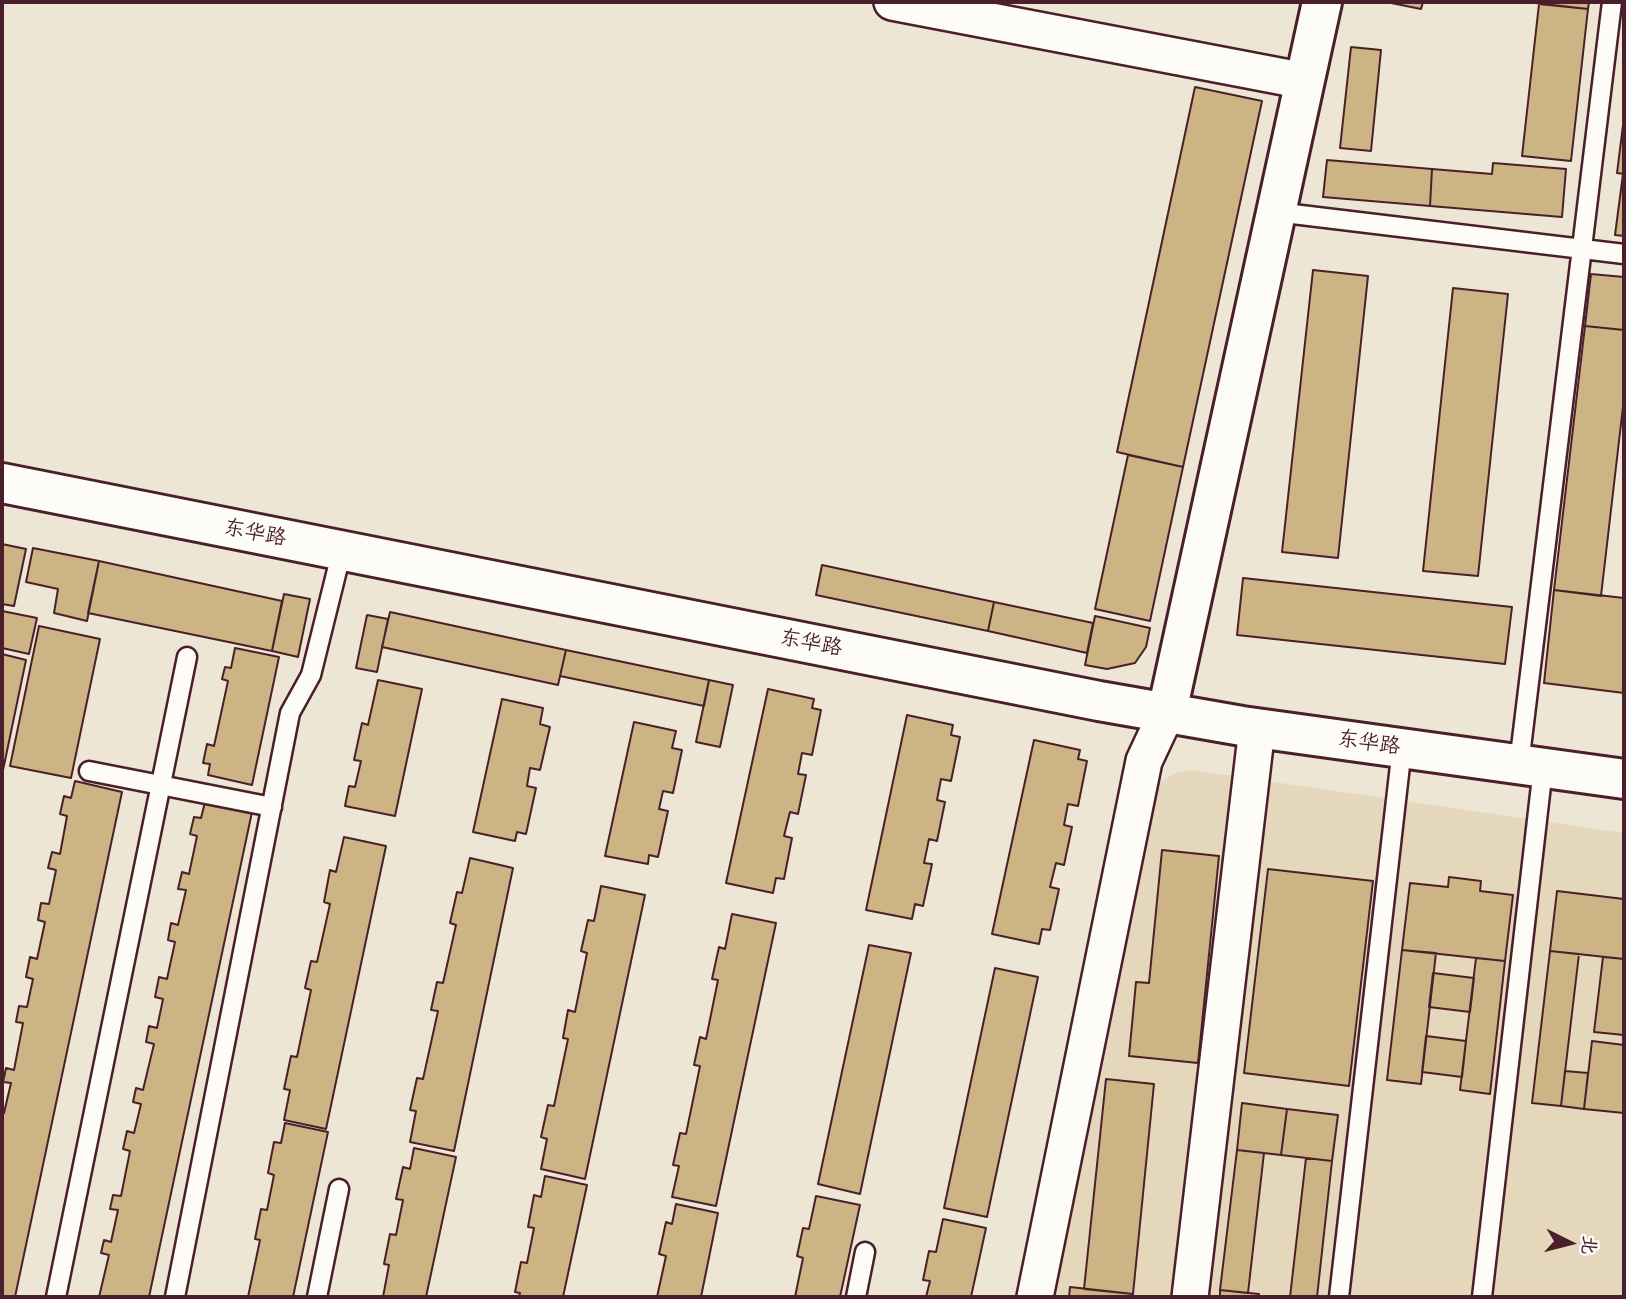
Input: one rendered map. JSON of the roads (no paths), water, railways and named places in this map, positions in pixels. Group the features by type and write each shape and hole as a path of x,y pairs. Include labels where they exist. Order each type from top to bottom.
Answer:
{"street":[{"path":"892,2 1305,80"},
{"path":"1035,1297 1144,761 1167,712 1322,2"},
{"name":"东华路","path":"2,483 1167,712 1258,728 1624,779"},
{"path":"1190,1297 1258,728"}],"lane":[{"path":"1482,1297 1581,250 1612,2"},
{"path":"1276,212 1624,254"},
{"path":"175,1297 290,713 311,675 342,550"},
{"path":"56,1297 187,657"},
{"path":"1339,1297 1402,748"},
{"path":"89,771 272,807"},
{"path":"317,1297 339,1189"},
{"path":"856,1297 865,1252"}]}
